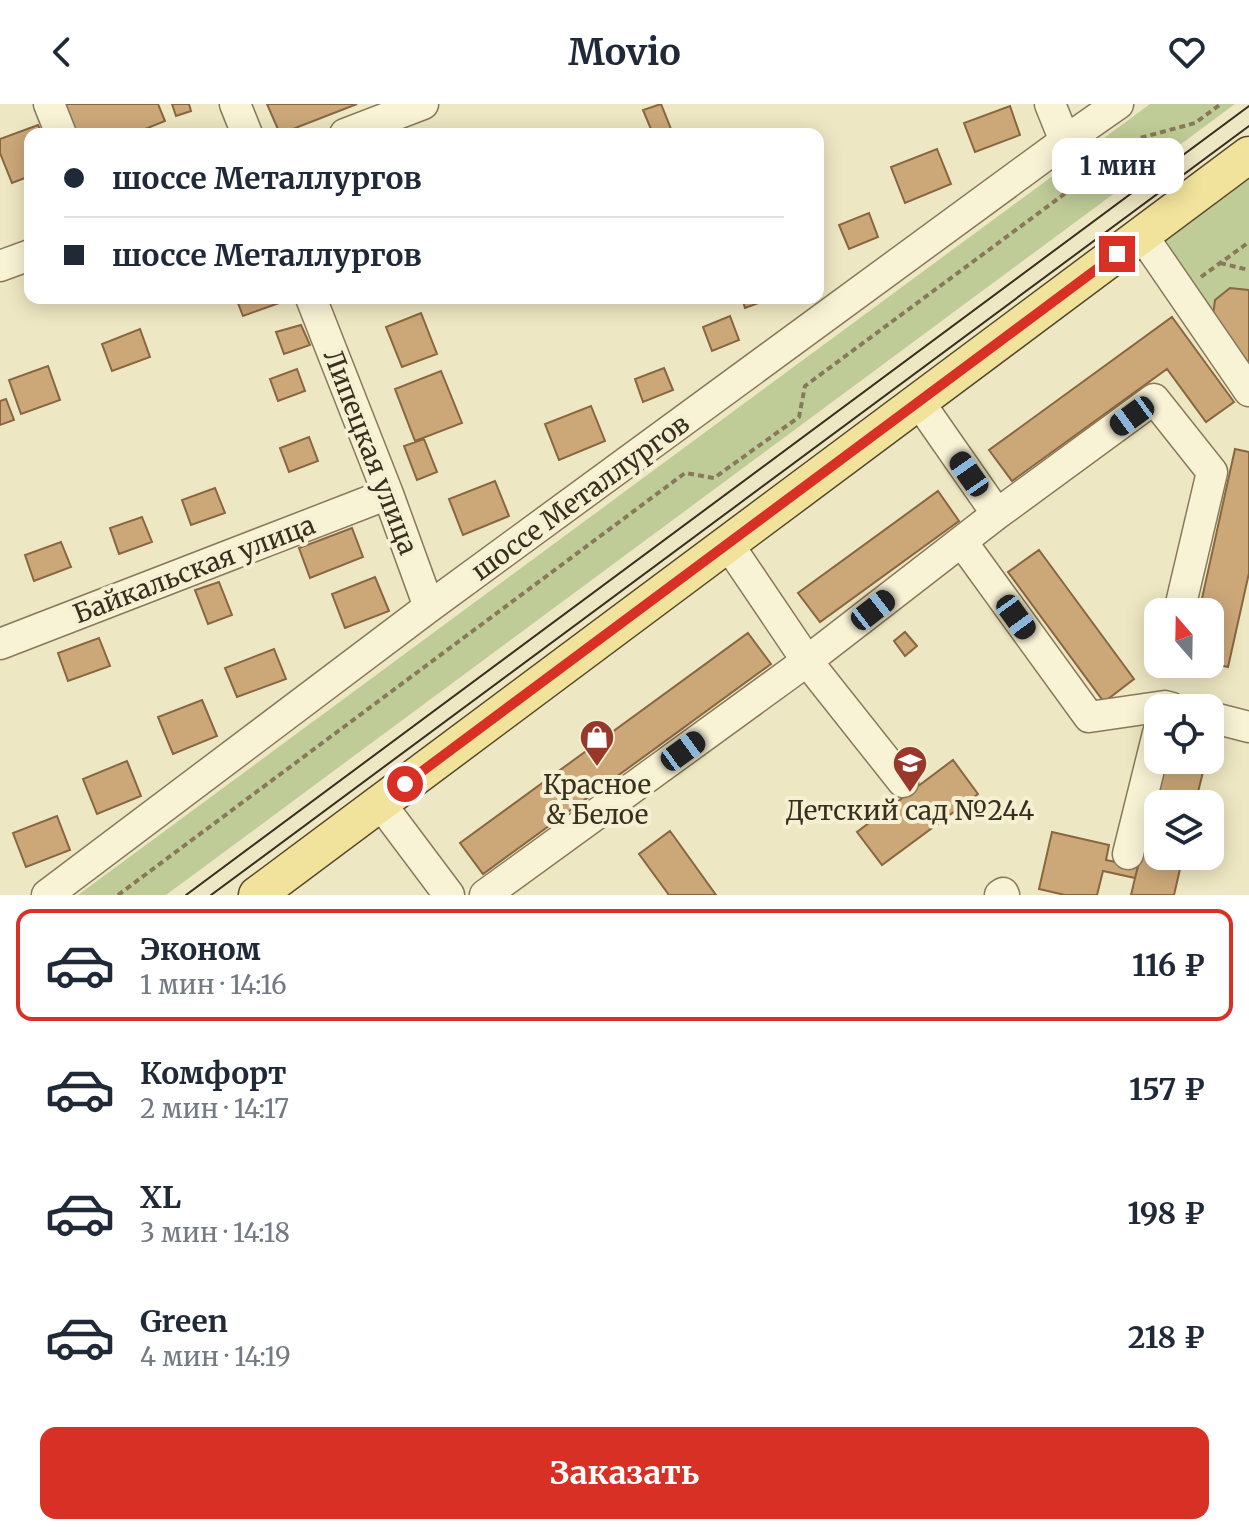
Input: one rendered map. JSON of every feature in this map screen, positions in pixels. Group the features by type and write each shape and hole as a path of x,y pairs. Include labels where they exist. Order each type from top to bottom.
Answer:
{"main road":[{"path":"257,895 1249,155"}],"street":[{"path":"49,104 59,128"},
{"path":"235,104 245,128"},
{"path":"361,128 423,104"},
{"path":"1050,104 1065,141"},
{"name":"шоссе Металлургов","path":"47,895 429,607 1118,104"},
{"path":"1142,235 1249,391"},
{"path":"0,266 24,257"},
{"name":"Липецкая улица","path":"313,304 429,607"},
{"path":"485,895 807,661 997,514 1154,399 1212,472 1182,598"},
{"path":"919,402 997,514"},
{"name":"Байкальская улица","path":"0,644 388,494"},
{"path":"962,542 1089,717 1144,715"},
{"path":"728,544 807,661 903,782"},
{"path":"1224,721 1249,727"},
{"path":"1128,854 1149,774"},
{"path":"380,803 449,895"}],"path":[{"path":"118,895 685,473 714,478 799,417 805,386 1140,138 1195,123 1221,104"},
{"path":"1197,281 1249,242"},
{"path":"1220,263 1249,270"}],"green space":[{"path":"1150,104 1235,104 166,895 78,895"},
{"path":"1249,168 1249,391 1148,244"}],"building":[{"path":"55,104 158,104 165,121 148,128 65,128"},
{"path":"172,104 189,104 191,111 176,116"},
{"path":"267,104 357,104 295,128 277,128"},
{"path":"661,104 671,128 650,128 643,110"},
{"path":"1010,106 1020,135 975,152 964,123"},
{"path":"24,130 24,178 12,183 0,153 0,139"},
{"path":"937,149 951,184 905,203 891,167"},
{"path":"869,213 878,237 849,249 839,225"},
{"path":"1230,288 1249,290 1249,375 1213,315 1215,300"},
{"path":"238,304 276,304 243,316"},
{"path":"421,313 437,354 402,367 386,327"},
{"path":"730,316 739,340 712,351 703,327"},
{"path":"1172,317 1234,402 1206,422 1167,369 1012,481 989,450"},
{"path":"301,325 310,345 284,354 276,332"},
{"path":"140,329 150,357 112,371 102,344"},
{"path":"48,366 60,400 21,414 9,380"},
{"path":"664,368 673,390 643,402 635,379"},
{"path":"297,369 305,391 278,401 270,379"},
{"path":"441,371 462,423 415,441 395,389"},
{"path":"6,399 14,420 0,425 0,401"},
{"path":"591,406 605,441 559,460 545,424"},
{"path":"309,437 318,461 289,472 280,448"},
{"path":"424,439 437,472 417,480 404,446"},
{"path":"1235,449 1249,452 1249,573 1228,667 1224,666 1224,598 1202,598"},
{"path":"495,481 509,516 463,535 449,499"},
{"path":"215,488 225,513 191,525 182,500"},
{"path":"938,491 959,521 820,622 798,593"},
{"path":"142,517 152,542 119,554 110,528"},
{"path":"352,528 363,557 310,578 299,548"},
{"path":"61,542 71,567 34,581 25,555"},
{"path":"1039,550 1134,679 1104,702 1008,572"},
{"path":"375,577 389,611 345,628 332,594"},
{"path":"219,582 232,615 208,624 195,590"},
{"path":"905,632 917,646 905,656 894,641"},
{"path":"748,633 771,664 483,874 460,843"},
{"path":"99,638 110,666 68,681 58,653"},
{"path":"274,649 286,679 237,697 225,668"},
{"path":"202,700 217,736 173,754 158,717"},
{"path":"953,760 978,794 882,865 857,832"},
{"path":"127,761 141,796 97,814 83,779"},
{"path":"1160,774 1202,774 1198,790 1156,790"},
{"path":"57,816 70,850 26,867 13,833"},
{"path":"670,831 716,895 669,895 639,854"},
{"path":"1052,832 1109,845 1106,860 1138,867 1135,878 1103,871 1097,895 1065,895 1039,889"},
{"path":"1144,840 1144,870 1180,870 1174,895 1131,895"}],"tram line":[{"path":"186,895 1249,106"},
{"path":"211,895 1249,126"}],"place":[{"name":"Красное & Белое","path":"597,768"},
{"name":"Детский сад №244","path":"910,794"}],"route":[{"path":"405,784 1117,254"}]}
